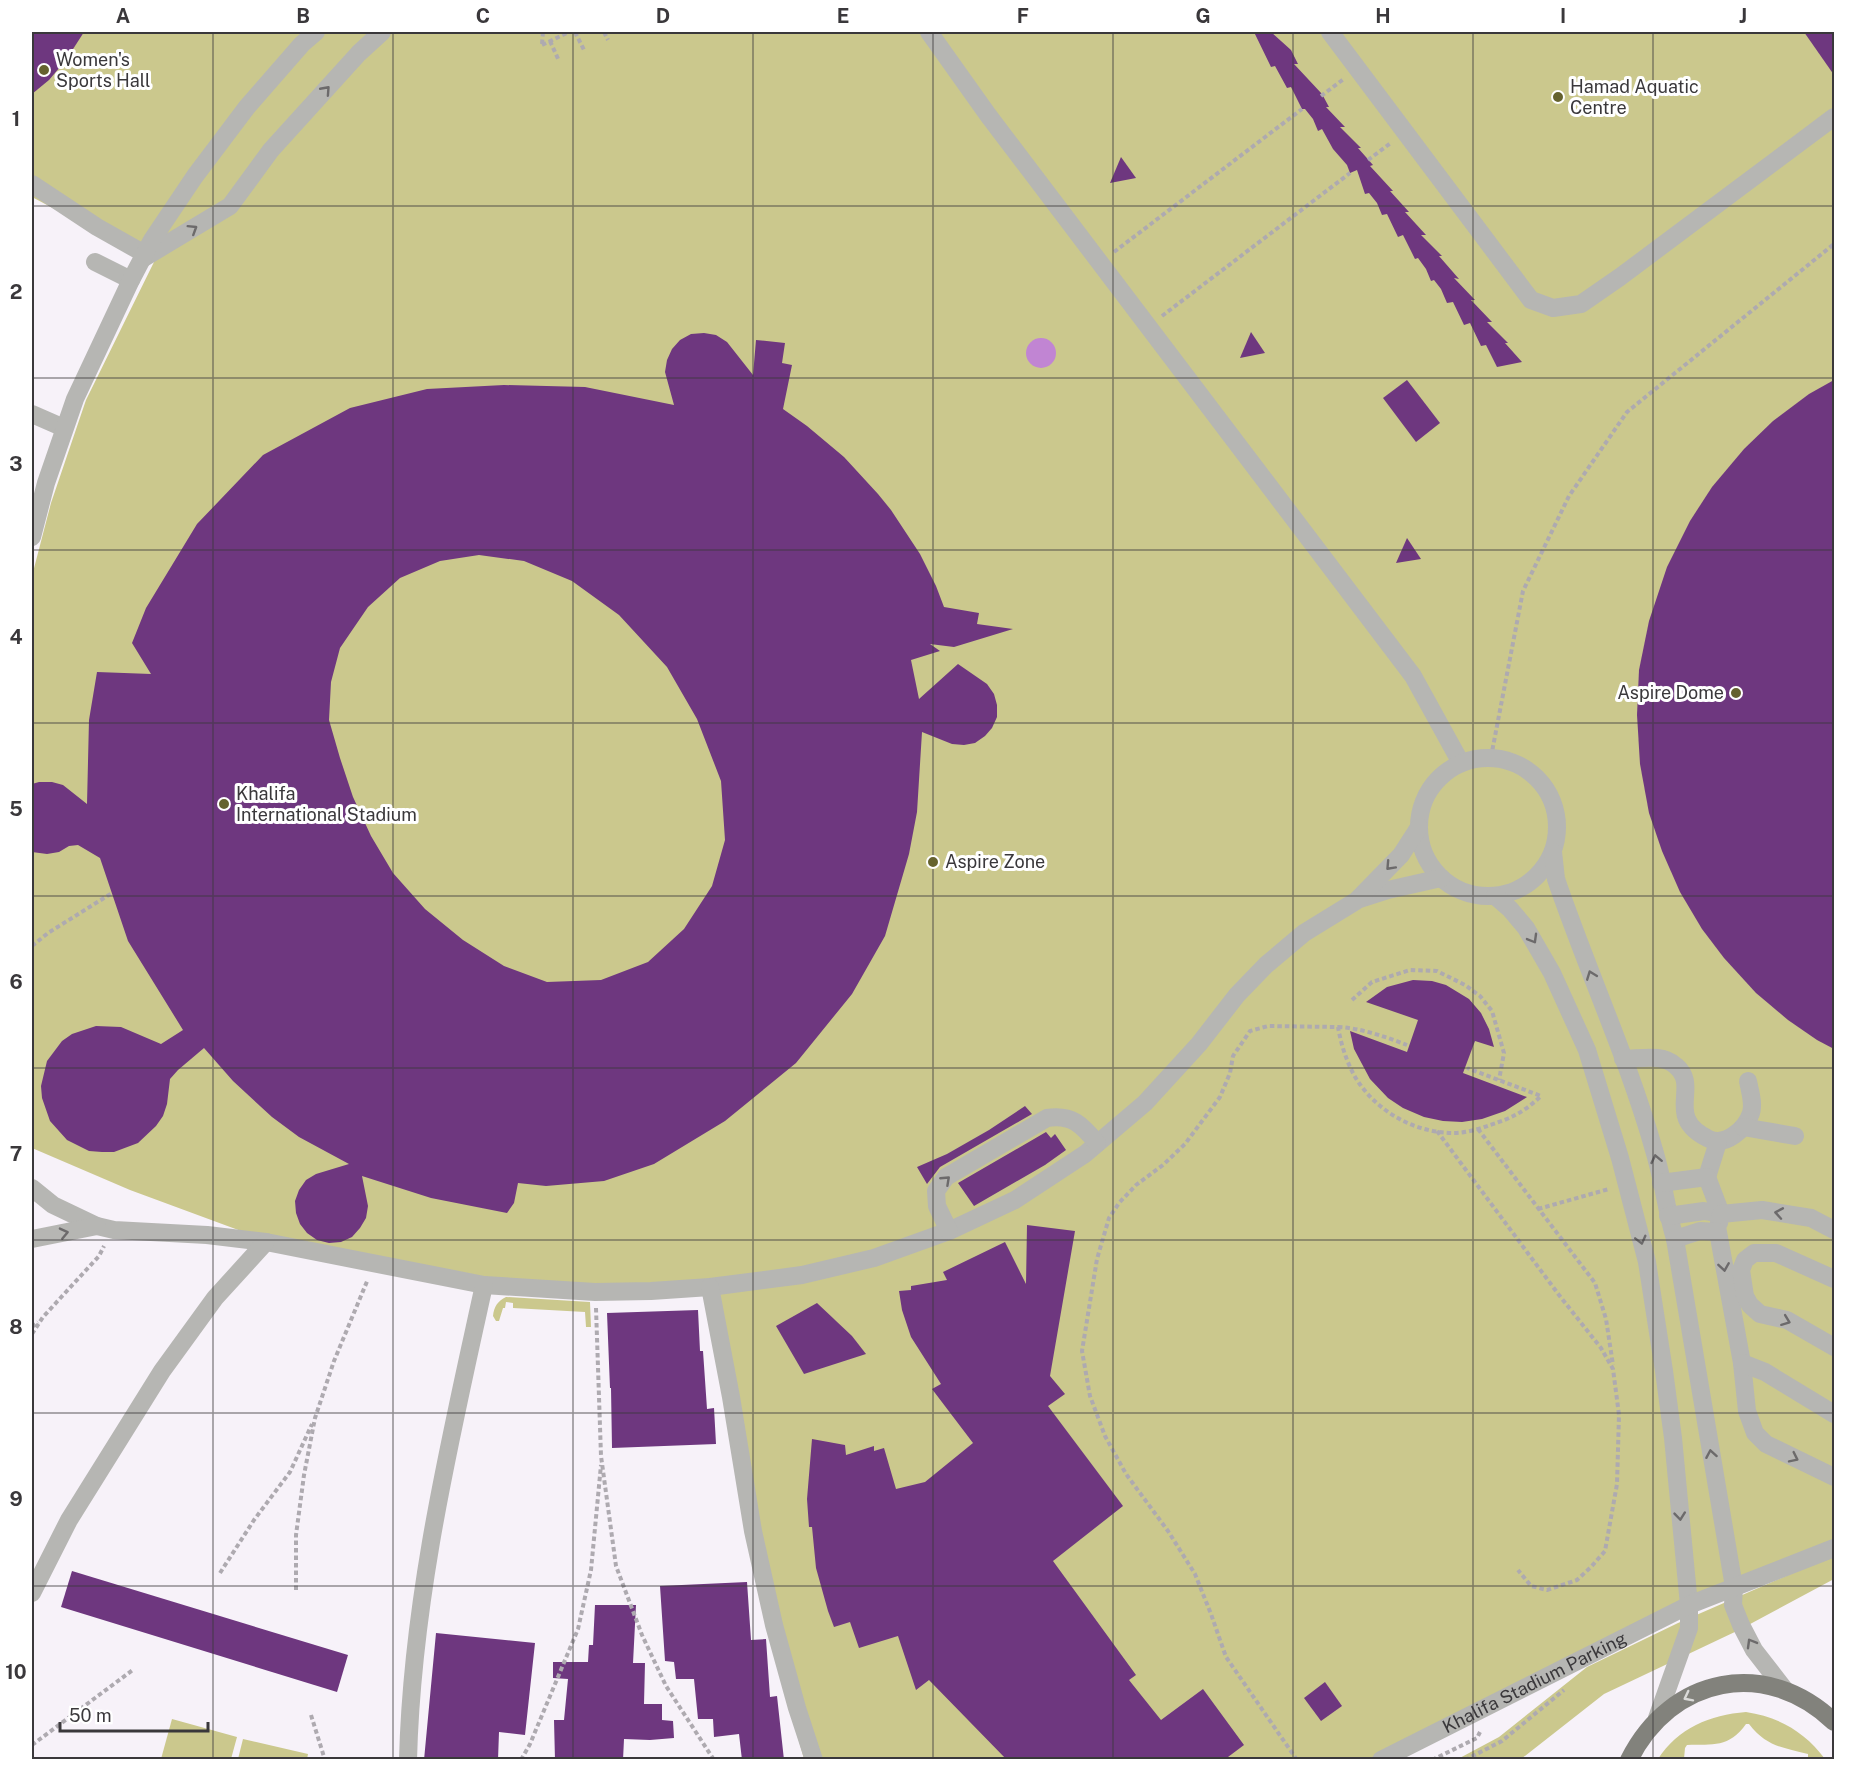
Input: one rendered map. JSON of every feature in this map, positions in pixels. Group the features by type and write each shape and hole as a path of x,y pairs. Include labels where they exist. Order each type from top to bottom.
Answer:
{"main road":[{"path":"1629,1760 1646,1731 1672,1706 1707,1688 1727,1684 1747,1683 1785,1690 1809,1701 1834,1722"},
{"path":"1809,1701 1834,1705"}],"lane":[{"path":"32,537 46,483 75,399 144,256 190,183 247,106 302,44 316,32"},
{"path":"144,256 230,206 271,150 359,53 382,32"},
{"path":"929,32 988,116 1413,676 1461,763"},
{"path":"1330,32 1531,300 1553,308 1581,304 1834,117"},
{"path":"32,184 144,256"},
{"path":"95,262 131,280"},
{"path":"32,414 64,428"},
{"path":"1553,852 1540,874 1519,889 1495,896 1475,895 1457,889 1441,878 1429,863 1421,846 1419,827 1422,807 1430,788 1444,774 1461,763 1475,758 1491,757 1517,763 1539,778 1553,800 1558,826 1553,852 1556,879 1655,1151 1675,1239 1734,1587 1733,1605 1754,1650 1785,1690"},
{"path":"1356,901 1401,855 1419,827"},
{"path":"32,1239 105,1228 207,1235 294,1246 484,1286 595,1292 710,1287 813,1272 874,1258 949,1231 1015,1200 1085,1154 1145,1103 1199,1044 1238,995 1266,966 1304,933 1356,901 1388,890 1441,878"},
{"path":"1495,896 1526,928 1552,973 1587,1050 1620,1158 1647,1262 1673,1438 1689,1605 1689,1628 1657,1718"},
{"path":"1623,1059 1663,1057 1675,1064 1683,1073 1686,1082 1683,1110 1688,1121 1698,1132 1718,1142 1731,1137 1743,1127 1750,1114 1752,1100 1748,1081"},
{"path":"949,1231 937,1206 936,1191 946,1177 956,1171 1047,1118 1059,1116 1072,1119 1097,1143"},
{"path":"1743,1127 1795,1136"},
{"path":"1718,1142 1707,1177 1719,1223 1742,1363 1747,1412 1755,1433 1766,1444 1834,1477"},
{"path":"1662,1183 1707,1177"},
{"path":"32,1188 53,1205 105,1228"},
{"path":"1675,1239 1762,1210 1811,1218 1834,1230"},
{"path":"1668,1216 1704,1212 1719,1223"},
{"path":"32,1593 69,1520 162,1371 216,1298 266,1242"},
{"path":"1834,1279 1776,1253 1754,1253 1745,1260 1741,1270 1745,1296 1750,1305 1760,1314 1787,1320 1834,1347"},
{"path":"408,1760 410,1706 428,1561 450,1437 484,1286"},
{"path":"710,1287 753,1531 774,1625 814,1760"},
{"path":"1742,1363 1765,1372 1834,1413"},
{"name":"Khalifa Stadium Parking","path":"1381,1760 1689,1605 1834,1548"}],"path":[{"path":"543,32 542,45 569,32"},
{"path":"575,32 584,50"},
{"path":"604,32 608,40"},
{"path":"550,41 559,61"},
{"path":"1320,96 1357,68"},
{"path":"1100,262 1302,110"},
{"path":"1368,160 1404,132"},
{"path":"1149,327 1350,173"},
{"path":"1491,757 1523,591 1569,496 1627,412 1834,244"},
{"path":"32,946 48,933 112,893"},
{"path":"1352,1000 1372,981 1410,970 1437,971 1465,985 1480,996 1492,1011 1504,1053 1499,1080"},
{"path":"1298,1760 1226,1657 1195,1574 1168,1531 1126,1474 1105,1436 1090,1396 1082,1351 1097,1259 1109,1218 1136,1185 1163,1165 1185,1144 1220,1097 1230,1073 1233,1056 1250,1031 1268,1026 1338,1027 1380,1036 1407,1045"},
{"path":"1338,1027 1342,1047 1354,1076 1373,1100 1390,1115 1422,1128 1454,1133 1478,1129 1528,1109 1541,1096 1467,1068"},
{"path":"1478,1129 1595,1283 1606,1319 1619,1415 1617,1484 1605,1551 1577,1580 1547,1590 1531,1586 1518,1570"},
{"path":"1437,1130 1601,1348 1613,1369"},
{"path":"1538,1209 1603,1191"},
{"path":"32,1334 44,1317 99,1256 105,1228"},
{"path":"220,1573 254,1520 290,1472 315,1418 334,1361 373,1264"},
{"path":"595,1292 602,1456 608,1515 619,1578 666,1686 714,1760"},
{"path":"32,1327 44,1317"},
{"path":"296,1590 296,1535 315,1418"},
{"path":"521,1760 530,1744 578,1629 591,1570 602,1456"},
{"path":"32,1745 134,1669"},
{"path":"1465,1760 1502,1741 1565,1690"},
{"path":"311,1714 325,1760"}],"shaded area":[{"name":"Aspire Zone","path":"32,32 1834,32 1834,1548 1689,1605 1381,1759 804,1759 795,1727 714,1283 523,1289 241,1231 130,1190 32,1148 32,576 51,503 86,400 154,262 32,197"},
{"path":"1041,338 1052,342 1056,353 1052,364 1041,368 1030,364 1026,353 1030,342"},
{"path":"506,1297 590,1302 591,1327 586,1327 585,1312 513,1308 513,1303 506,1302 499,1321 496,1321 493,1316 495,1307"},
{"path":"1834,1555 1834,1579 1739,1630 1604,1694 1521,1759 1456,1760 1499,1737 1587,1667 1678,1623"},
{"path":"1746,1712 1758,1714 1790,1727 1809,1741 1825,1759 1808,1759 1808,1754 1775,1745 1746,1724 1740,1732 1727,1741 1687,1745 1684,1759 1658,1759 1675,1739 1696,1725 1720,1716"},
{"path":"172,1719 237,1737 231,1759 161,1759"},
{"path":"243,1739 308,1754 307,1759 238,1759"}],"building":[{"name":"Women's Sports Hall","path":"32,32 84,32 66,60 49,80 32,94"},
{"path":"1254,32 1271,32 1291,50 1298,64 1294,64 1322,94 1329,107 1326,107 1345,127 1340,127 1361,148 1358,148 1373,165 1370,166 1393,191 1390,191 1409,212 1405,212 1426,235 1421,235 1442,256 1439,256 1459,279 1454,278 1492,322 1487,322 1508,343 1505,343 1522,362 1497,367 1486,345 1481,346 1470,323 1464,325 1453,302 1447,303 1441,289 1434,280 1431,281 1418,258 1415,259 1403,235 1398,237 1387,214 1382,215 1377,203 1369,193 1365,194 1357,170 1350,173 1322,129 1318,131 1313,119 1305,109 1302,109 1291,87 1287,88 1275,66 1271,67"},
{"path":"1804,32 1834,32 1834,75"},
{"path":"1121,157 1136,178 1110,183"},
{"path":"1251,332 1265,353 1240,358"},
{"name":"Khalifa International Stadium","path":"691,334 716,335 727,342 753,375 756,340 785,343 782,363 792,365 783,409 844,457 878,494 920,554 944,607 979,613 977,624 1013,629 954,647 930,644 940,651 911,660 919,699 958,664 987,684 994,694 997,717 992,728 975,743 952,744 922,732 917,812 909,854 885,936 852,994 796,1063 725,1121 654,1164 604,1181 546,1186 518,1183 514,1203 507,1213 431,1198 362,1176 368,1206 366,1218 360,1228 352,1237 341,1242 329,1243 317,1240 300,1224 296,1213 295,1201 299,1190 306,1180 316,1174 349,1164 299,1137 272,1117 233,1081 204,1048 170,1079 163,1116 138,1143 114,1152 102,1152 89,1151 67,1140 50,1121 42,1098 41,1086 47,1061 62,1041 72,1034 96,1026 121,1027 161,1044 183,1030 128,941 100,858 78,845 47,854 32,852 32,784 52,782 63,785 87,804 89,720 97,672 151,674 132,643 146,608 197,524 263,455 350,408 427,389 504,385 585,387 674,405 665,372 667,360 672,349 680,340","holes":["479,555 524,561 572,581 619,615 667,667 697,719 721,781 725,840 712,886 684,929 648,962 601,980 547,982 504,966 463,940 425,909 393,873 371,836 353,797 329,720 331,682 340,648 368,607 400,578 440,561"]},
{"path":"1407,380 1440,423 1416,442 1383,398"},
{"name":"Aspire Dome","path":"1834,380 1834,1049 1788,1020 1756,993 1724,958 1702,929 1680,892 1649,813 1640,764 1637,715 1639,670 1649,621 1667,567 1690,521 1712,487 1744,449 1773,421 1809,394"},
{"path":"1407,538 1421,559 1396,563"},
{"path":"1413,980 1432,981 1446,985 1469,999 1481,1013 1494,1047 1475,1041 1463,1073 1527,1097 1505,1111 1482,1119 1462,1122 1424,1117 1403,1108 1388,1098 1370,1079 1354,1049 1350,1031 1407,1052 1418,1020 1366,1002 1387,987"},
{"path":"1025,1106 1032,1114 940,1167 927,1184 917,1167 947,1154"},
{"path":"1046,1132 1051,1138 1055,1134 1066,1150 1045,1165 974,1206 958,1183"},
{"path":"1027,1225 1075,1231 1050,1376 1065,1394 1048,1406 1123,1506 1053,1561 1136,1675 1129,1680 1161,1720 1203,1689 1244,1745 1224,1760 1007,1760 929,1680 916,1690 898,1636 859,1648 850,1622 834,1627 828,1611 816,1568 812,1527 809,1527 807,1499 812,1439 845,1445 846,1455 874,1446 874,1451 884,1448 896,1489 925,1482 973,1443 932,1389 941,1384 911,1337 902,1310 899,1291 911,1290 911,1286 947,1280 943,1272 1005,1242 1026,1284"},
{"path":"817,1303 852,1336 866,1354 804,1374 776,1326"},
{"path":"698,1310 707,1409 714,1408 716,1444 612,1448 607,1313"},
{"path":"72,1571 348,1655 337,1692 61,1607"},
{"path":"747,1582 751,1640 766,1639 770,1697 777,1696 784,1760 742,1760 739,1734 714,1737 713,1719 698,1719 694,1679 676,1679 674,1662 665,1661 660,1586"},
{"path":"595,1605 636,1605 633,1663 645,1663 644,1704 662,1704 662,1720 673,1721 674,1738 624,1739 623,1760 555,1760 554,1720 564,1720 568,1679 553,1678 553,1662 588,1662 589,1645 593,1645"},
{"path":"436,1633 535,1643 525,1735 499,1732 498,1760 424,1760"},
{"path":"1325,1682 1342,1706 1321,1721 1304,1698"}],"place":[{"name":"Women's Sports Hall","path":"44,70"},
{"name":"Hamad Aquatic Centre","path":"1558,97"},
{"name":"Aspire Dome","path":"1736,693"},
{"name":"Khalifa International Stadium","path":"224,804"},
{"name":"Aspire Zone","path":"933,862"}]}
